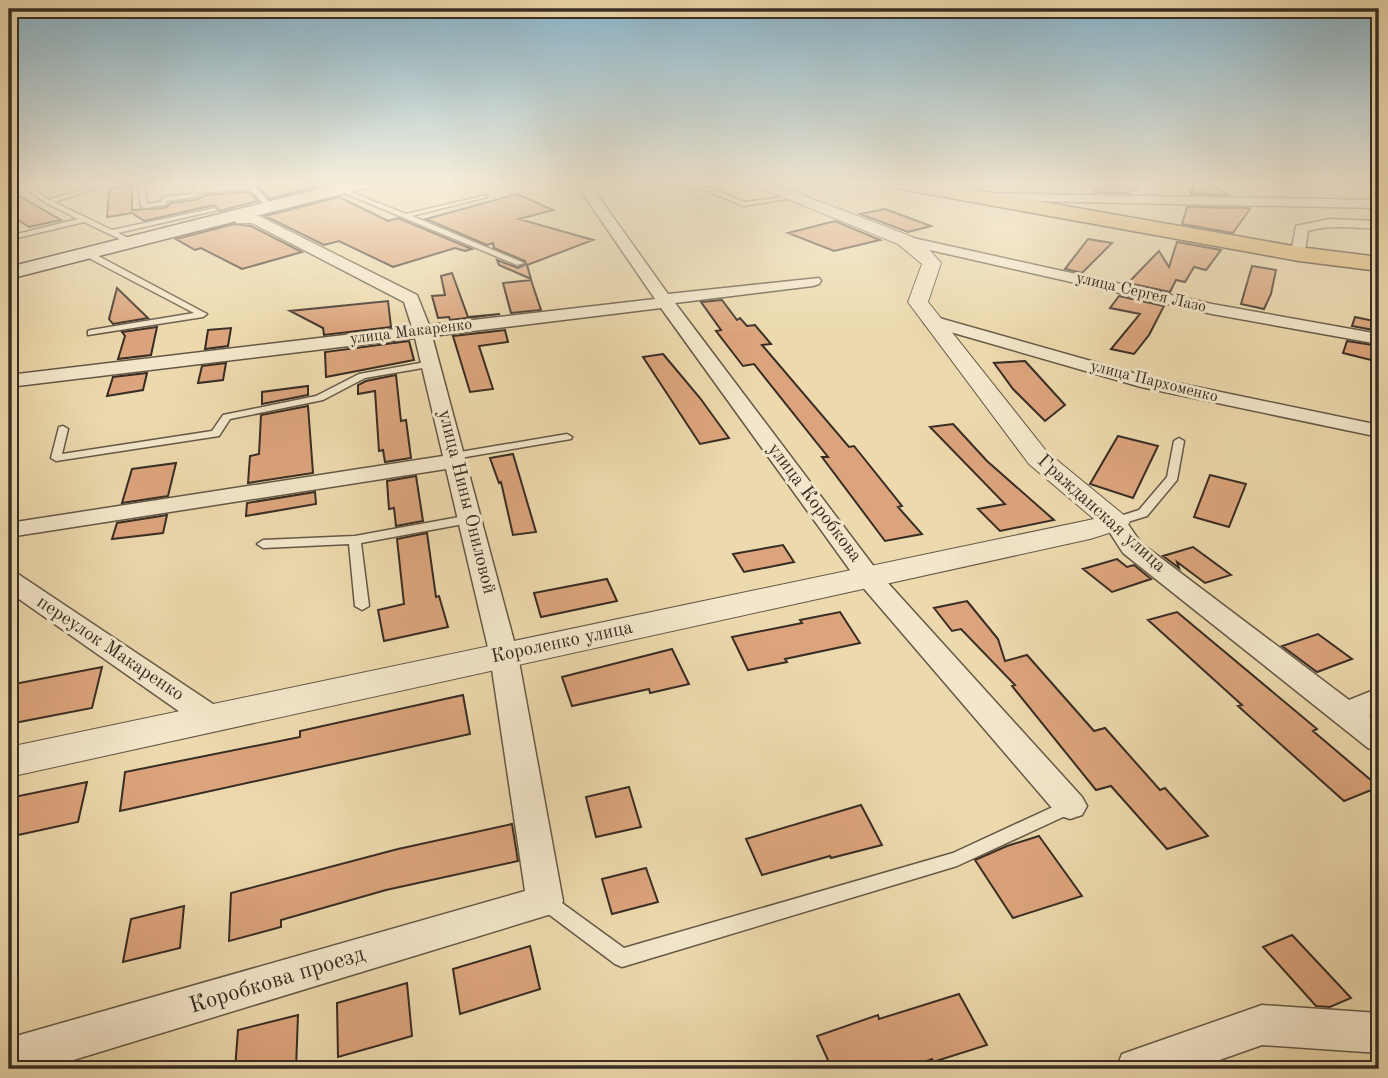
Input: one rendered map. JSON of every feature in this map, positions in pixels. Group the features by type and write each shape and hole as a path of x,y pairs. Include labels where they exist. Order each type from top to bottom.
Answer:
{"main road":[{"path":"9,273 162,232"},
{"path":"1175,232 1299,254 1379,264"}],"street":[{"name":"улица Нины Ониловой","path":"280,232 411,299 431,364 504,656 545,901"},
{"name":"улица Коробкова","path":"617,232 869,578 1070,806"},
{"path":"883,232 904,240"},
{"path":"1299,254 1301,232"},
{"name":"Гражданская улица","path":"904,240 921,251 932,263 918,302 967,362 1038,458 1115,522 1132,548 1379,740"},
{"name":"улица Сергея Лазо","path":"904,240 1212,309 1379,339"},
{"name":"улица Макаренко","path":"9,381 813,282"},
{"name":"улица Пархоменко","path":"932,321 1141,381 1379,431"},
{"path":"9,530 455,458"},
{"name":"Короленко улица","path":"9,762 869,578 1090,530 1115,522"},
{"name":"переулок Макаренко","path":"9,580 211,718"},
{"path":"1346,714 1379,699"},
{"name":"Коробкова проезд","path":"9,1059 545,901"},
{"path":"1137,1069 1262,1025 1379,1033"}],"lane":[{"path":"9,238 33,232"},
{"path":"110,233 114,232"},
{"path":"445,232 520,263"},
{"path":"110,233 130,242"},
{"path":"86,253 202,314 91,334"},
{"path":"63,429 56,458 215,434 227,417 319,398 362,376 431,364"},
{"path":"455,458 567,438"},
{"path":"1115,522 1143,513 1173,478 1179,441"},
{"path":"263,544 355,540 470,519"},
{"path":"355,540 362,606"},
{"path":"545,901 622,958 957,859 1070,806"}],"building":[{"path":"202,232 263,232 302,252 242,269 201,248 195,250 176,239"},
{"path":"298,232 432,232 472,249 465,251 455,248 393,267 339,241 324,245"},
{"path":"457,232 566,232 593,240 527,265 531,279 499,265 497,260 518,268 526,264 525,261 494,248 493,243 487,245"},
{"path":"862,232 880,240 834,251 788,233"},
{"path":"1088,239 1112,243 1082,273 1065,269"},
{"path":"1177,242 1221,250 1206,270 1194,267 1185,282 1176,280 1170,292 1128,283 1159,251 1169,267"},
{"path":"1252,266 1276,270 1271,294 1264,309 1241,304"},
{"path":"452,273 468,317 500,314 450,320 449,317 438,318 432,296 445,295 441,276"},
{"path":"531,280 541,310 511,313 503,283"},
{"path":"117,288 148,318 113,324 109,319"},
{"path":"1119,296 1164,306 1149,335 1134,354 1111,349 1140,314 1110,308"},
{"path":"722,300 737,320 740,318 747,326 755,325 771,344 762,345 849,447 854,446 902,506 898,507 922,534 885,541 822,457 828,457 754,364 743,366 716,331 721,330 701,302"},
{"path":"388,301 391,327 324,335 323,328 290,311"},
{"path":"1355,317 1379,322 1379,331 1352,326"},
{"path":"157,327 151,355 118,359 125,336 122,332"},
{"path":"231,328 228,346 205,349 208,330"},
{"path":"505,330 508,342 479,346 493,389 470,392 453,336"},
{"path":"409,341 414,360 326,377 325,352"},
{"path":"1347,341 1379,346 1379,362 1343,353"},
{"path":"663,354 729,438 700,444 643,357"},
{"path":"1025,361 1065,405 1045,421 1013,389 994,363"},
{"path":"226,363 223,380 198,383 202,366"},
{"path":"147,373 143,390 107,396 113,377"},
{"path":"396,375 401,421 406,420 411,458 385,462 383,450 379,451 375,391 358,394 358,385"},
{"path":"308,386 308,395 262,404 262,392"},
{"path":"308,406 313,473 248,483 250,456 259,454 261,415"},
{"path":"953,424 987,461 1054,520 1000,531 978,509 1005,504 930,427"},
{"path":"1118,436 1158,446 1133,498 1090,484"},
{"path":"513,454 536,532 513,535 501,482 499,483 490,458"},
{"path":"176,463 168,496 122,503 132,469"},
{"path":"1210,475 1246,484 1229,527 1194,517"},
{"path":"416,476 423,521 396,526 394,508 389,509 387,481"},
{"path":"315,492 316,504 246,516 247,503"},
{"path":"167,515 163,533 112,539 117,523"},
{"path":"427,533 436,597 439,596 448,627 384,641 378,610 404,604 397,539"},
{"path":"783,545 794,562 744,572 733,554"},
{"path":"1193,547 1231,575 1205,583 1177,562 1179,568 1163,556"},
{"path":"1117,559 1127,567 1134,565 1151,579 1112,592 1083,569"},
{"path":"607,579 617,601 541,617 534,593"},
{"path":"967,601 998,639 1005,661 1027,655 1094,731 1105,728 1160,790 1165,788 1208,836 1167,849 1111,786 1096,790 1012,686 1015,685 961,629 952,631 934,608"},
{"path":"840,612 860,643 748,670 732,637 802,623 800,620"},
{"path":"1177,612 1317,729 1313,731 1379,787 1344,801 1238,706 1242,705 1148,620"},
{"path":"1318,634 1352,659 1317,672 1282,646"},
{"path":"672,649 689,684 650,693 649,689 572,706 562,677"},
{"path":"102,667 92,708 9,724 9,685"},
{"path":"463,695 470,734 120,811 125,772 300,737 300,731"},
{"path":"87,782 78,822 9,837 9,798"},
{"path":"629,787 641,827 596,837 586,797"},
{"path":"861,805 882,845 762,875 746,839"},
{"path":"512,824 518,861 386,890 281,920 281,927 229,941 231,893 398,849"},
{"path":"1039,836 1082,896 1013,918 975,860"},
{"path":"646,868 658,902 612,914 602,879"},
{"path":"184,906 180,948 123,962 131,919"},
{"path":"1292,935 1351,998 1330,1007 1316,1006 1263,947"},
{"path":"530,946 540,989 460,1014 453,969"},
{"path":"407,983 412,1036 338,1057 337,1003"},
{"path":"959,994 987,1045 904,1069 832,1069 817,1036 878,1015 879,1019"},
{"path":"298,1015 296,1069 235,1069 238,1030"}]}
